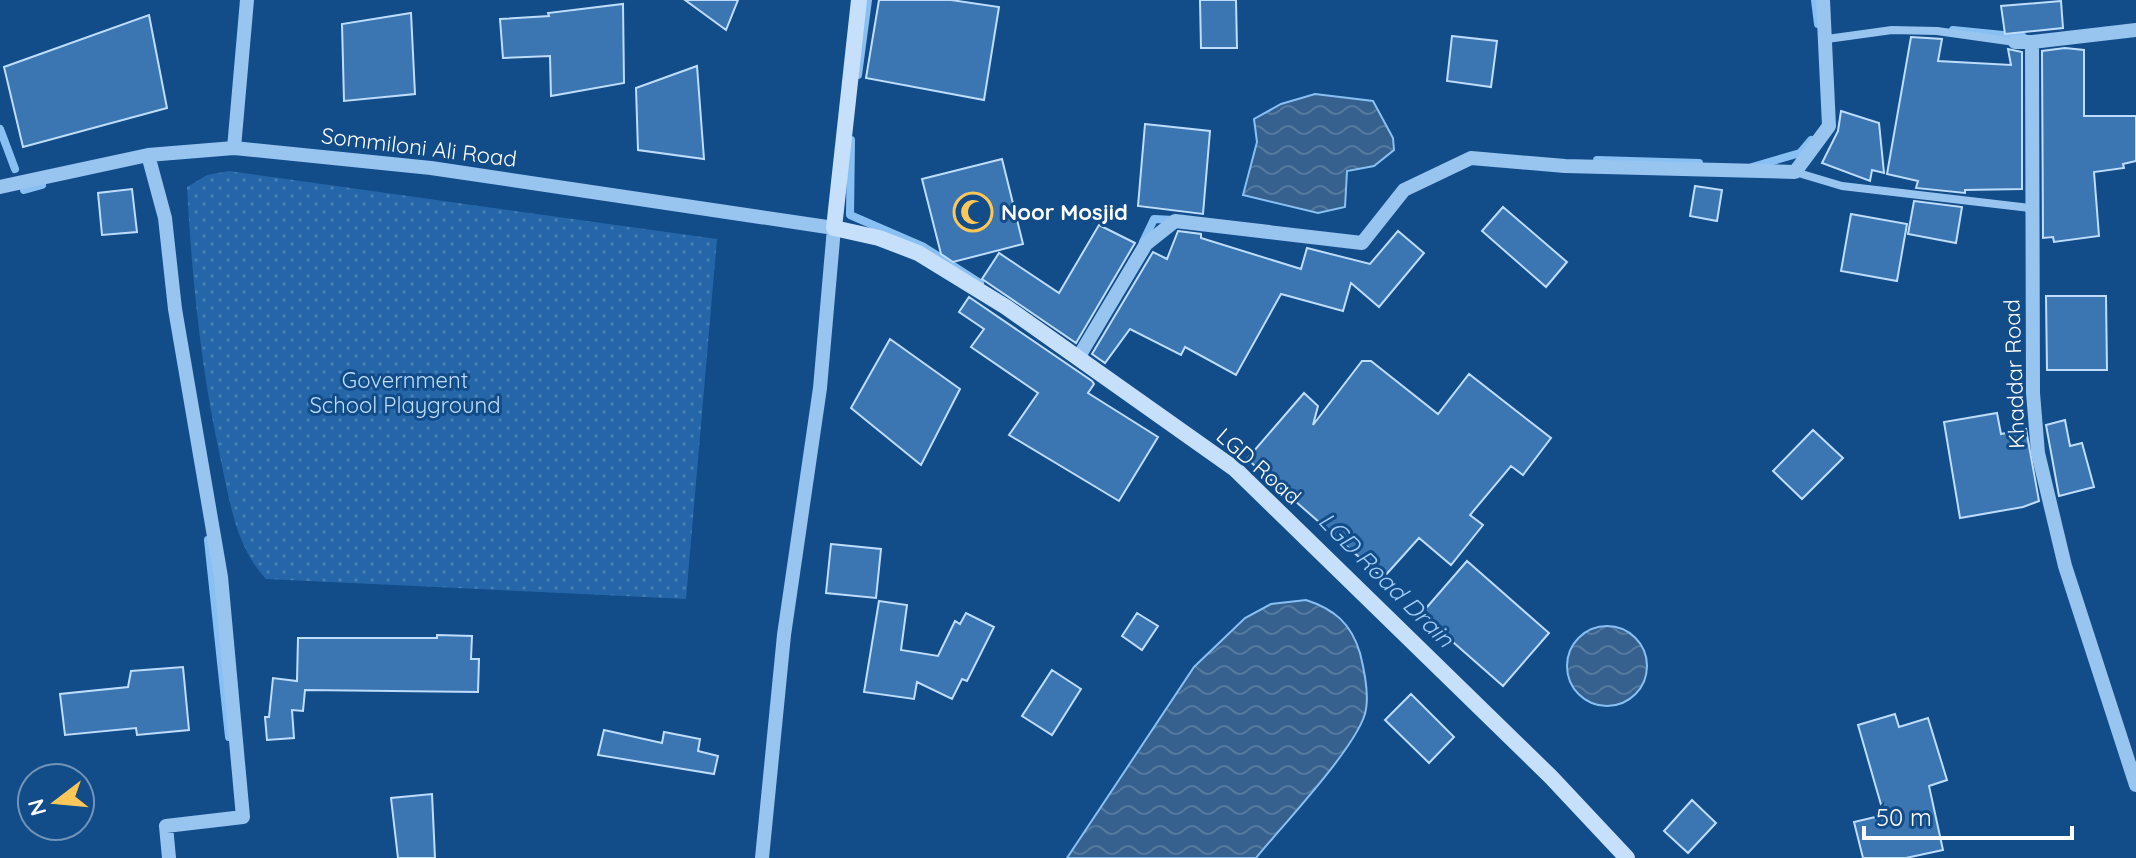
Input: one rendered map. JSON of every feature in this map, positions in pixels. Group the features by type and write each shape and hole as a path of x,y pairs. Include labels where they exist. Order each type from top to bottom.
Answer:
{"main road":[{"path":"834,228 859,0"},
{"name":"LGD Road","path":"834,228 879,238 918,253 1006,307 1235,469 1551,777 1627,858"}],"street":[{"path":"234,148 247,0"},
{"path":"1795,172 1829,126 1823,0"},
{"path":"1827,39 1907,31 2032,42 2136,30"},
{"name":"Khaddar Road","path":"2032,42 2030,208 2033,393 2038,453 2065,566 2136,785"},
{"name":"Sommiloni Ali Road","path":"0,187 148,155 234,148 431,168 834,228"},
{"path":"148,155 165,218 175,309 221,577 243,817 166,826 169,858"},
{"path":"1078,358 1146,244 1175,221 1362,243 1404,190 1471,158 1565,166 1795,172 1842,186 2030,208"},
{"path":"762,858 784,635 820,388 834,228"}],"green space":[{"name":"Government School Playground","path":"229,171 717,239 686,599 266,579 241,539 231,508 208,393 195,291 187,187 207,175"}],"water":[{"path":"1315,94 1373,101 1393,138 1394,150 1374,166 1347,171 1345,207 1318,213 1243,195 1257,142 1254,119 1281,104"},
{"path":"1306,600 1333,613 1352,633 1364,673 1366,709 1361,724 1336,763 1256,858 1067,858 1194,667 1245,618 1271,604"},
{"path":"1599,626 1615,626 1636,637 1647,658 1647,674 1636,695 1615,706 1599,706 1585,700 1573,688 1567,674 1567,658 1573,644 1585,632"}],"building":[{"path":"685,0 738,0 726,30"},
{"path":"879,0 951,0 999,7 984,100 866,78"},
{"path":"1200,0 1236,0 1237,48 1201,48"},
{"path":"2061,1 2063,28 2005,34 2001,6"},
{"path":"623,4 624,83 551,96 550,56 503,58 500,19 549,16 548,13"},
{"path":"411,13 415,94 344,101 342,24"},
{"path":"149,15 167,108 23,147 4,67"},
{"path":"1452,36 1497,41 1491,87 1447,81"},
{"path":"1911,37 1942,39 1938,61 2011,65 2008,49 2022,52 2022,189 1965,190 1965,193 1916,188 1918,181 1887,174"},
{"path":"2065,48 2084,50 2084,116 2136,116 2136,161 2123,164 2124,168 2094,172 2099,236 2054,242 2053,237 2043,238 2042,51"},
{"path":"697,66 704,159 638,150 636,88"},
{"path":"1841,111 1879,123 1884,173 1872,170 1870,181 1822,163 1838,131"},
{"path":"1145,124 1210,131 1203,214 1138,206"},
{"name":"Noor Mosjid","path":"1002,159 1023,244 953,262 941,254 922,179"},
{"path":"1695,186 1722,190 1717,221 1690,216"},
{"path":"132,189 137,232 102,235 98,193"},
{"path":"1914,201 1962,207 1956,243 1908,234"},
{"path":"1503,207 1567,262 1546,287 1482,231"},
{"path":"1851,214 1907,224 1897,281 1841,271"},
{"path":"1099,225 1135,243 1076,343 982,279 999,253 1059,293"},
{"path":"1178,231 1201,234 1201,238 1301,269 1307,248 1370,264 1398,231 1424,253 1379,307 1351,283 1343,311 1281,294 1236,375 1185,347 1181,355 1130,329 1105,363 1092,354 1153,252 1167,259"},
{"path":"2046,296 2106,296 2107,370 2047,370"},
{"path":"969,297 1092,381 1094,384 1088,393 1158,437 1119,501 1009,435 1038,393 971,347 984,329 959,312"},
{"path":"890,339 960,389 921,465 851,408"},
{"path":"1362,361 1371,361 1438,414 1469,374 1551,438 1523,475 1511,466 1470,515 1483,525 1451,565 1419,538 1383,578 1247,459 1304,393 1318,406 1313,425"},
{"path":"1997,413 2001,434 2026,429 2039,501 2023,507 1960,518 1944,422"},
{"path":"2065,420 2070,446 2082,443 2094,487 2059,496 2046,425"},
{"path":"1813,430 1843,458 1802,499 1773,471"},
{"path":"831,544 881,549 876,598 826,593"},
{"path":"1467,561 1549,633 1503,686 1421,614"},
{"path":"879,601 907,605 901,650 938,656 955,621 960,624 966,613 994,627 967,681 962,679 952,699 917,682 914,699 864,692"},
{"path":"1137,613 1158,626 1142,650 1122,636"},
{"path":"437,635 472,636 471,659 479,659 478,692 305,690 303,711 292,710 294,738 267,740 265,717 269,717 273,678 297,681 298,638 437,638"},
{"path":"183,667 189,730 137,735 136,728 65,735 60,694 128,687 131,671"},
{"path":"1052,670 1081,689 1052,735 1022,716"},
{"path":"1411,694 1454,737 1429,763 1385,720"},
{"path":"1895,714 1899,727 1928,718 1947,780 1929,786 1943,850 1906,858 1863,858 1854,822 1884,815 1858,725"},
{"path":"604,730 662,743 664,732 700,739 698,751 718,756 714,774 598,755"},
{"path":"432,794 435,858 398,858 391,798"},
{"path":"1692,800 1716,823 1688,853 1664,831"}],"waterway":[{"path":"858,75 868,0"},
{"path":"1815,0 1818,24"},
{"path":"1953,30 2023,37"},
{"path":"0,129 15,169"},
{"path":"851,140 850,215 924,247 980,283"},
{"path":"1752,167 1800,153 1811,140"},
{"path":"1597,160 1699,163"},
{"path":"24,190 42,185"},
{"path":"1143,242 1154,219 1174,220"},
{"path":"208,540 229,737"}],"place":[{"name":"Noor Mosjid","path":"973,212"}],"water label":[{"name":"LGD Road Drain","path":"1386,580"}]}
